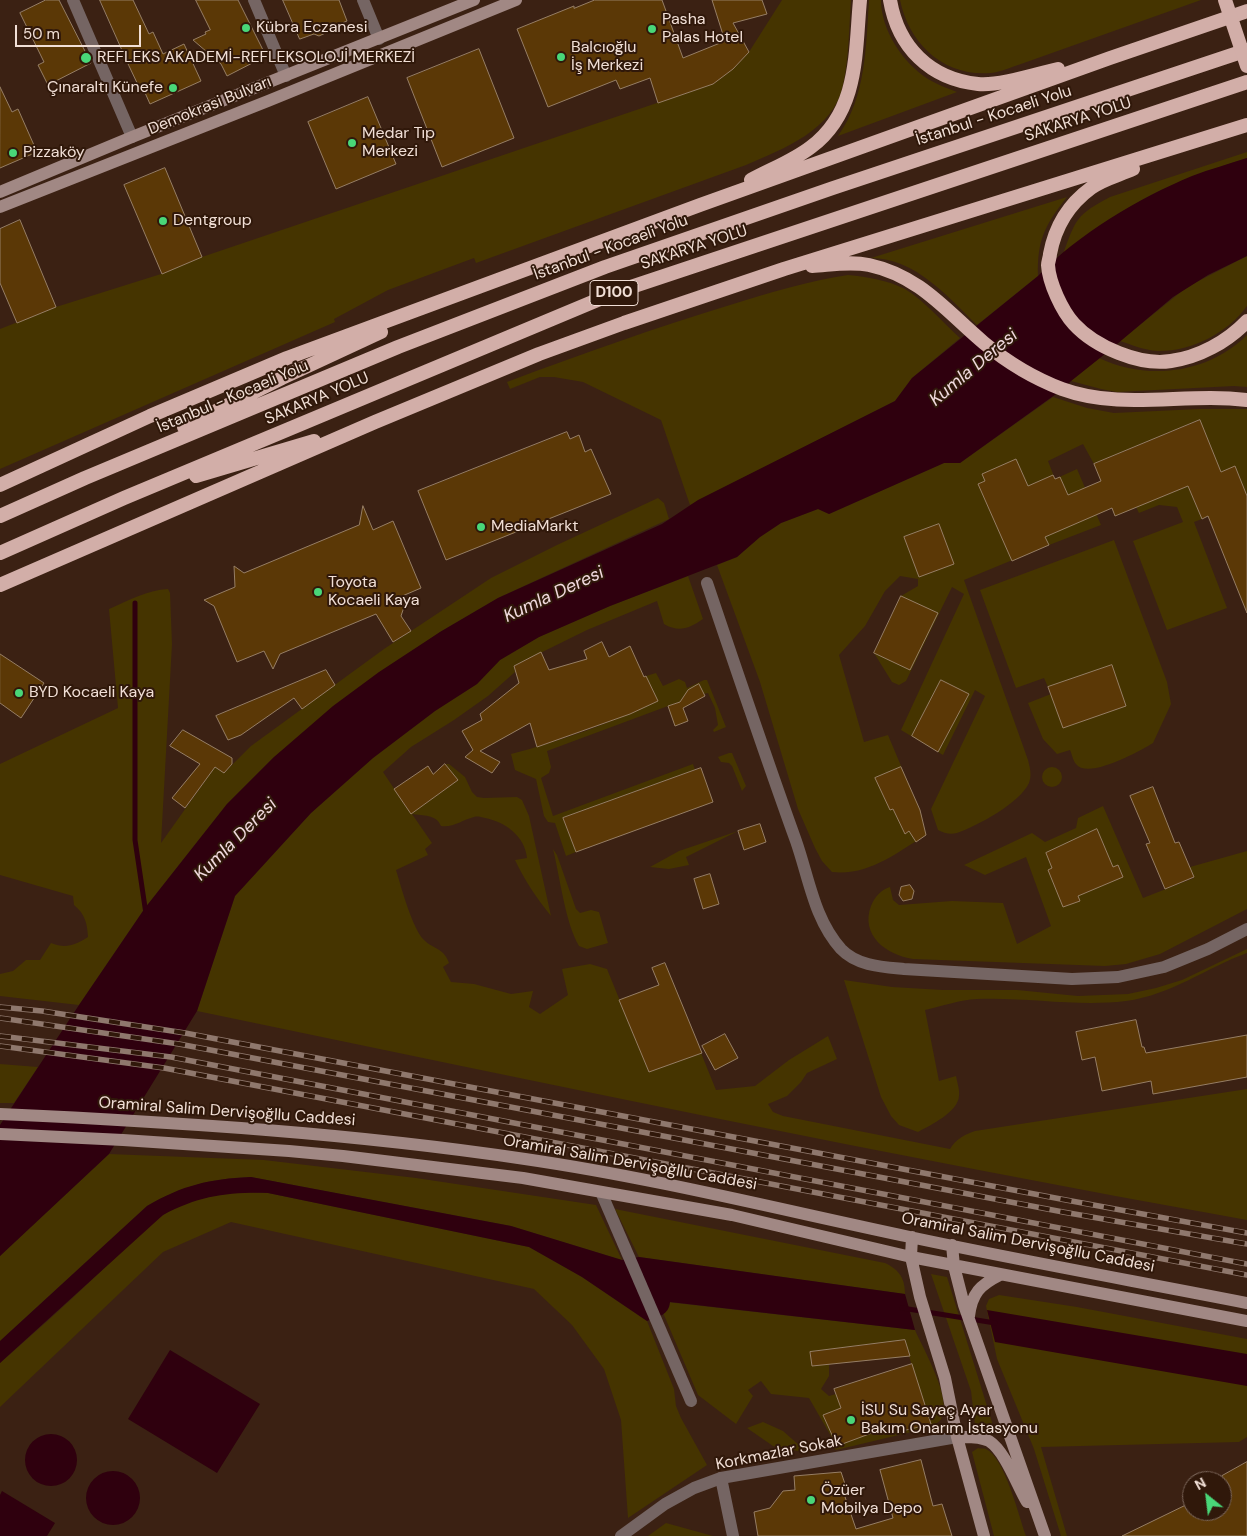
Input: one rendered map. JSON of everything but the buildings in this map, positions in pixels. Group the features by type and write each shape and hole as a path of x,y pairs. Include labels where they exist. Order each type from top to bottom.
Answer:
{"highway":[{"path":"700,206 793,158 812,146 834,124 842,112 851,86 860,0"},
{"path":"890,0 892,13 898,28 913,54 940,73 958,80 980,84 1003,81 1110,58"},
{"path":"1225,0 1247,66"},
{"path":"0,485 150,416 278,362 700,206 1110,58 1247,11"},
{"name":"İstanbul - Kocaeli Yolu","path":"0,516 85,478 398,347 605,267 1247,50"},
{"name":"SAKARYA YOLU","path":"0,553 124,498 619,292 1247,82"},
{"path":"0,585 375,422 539,354 784,269 1247,125"},
{"path":"1190,144 1093,187 1073,204 1060,223 1052,242 1048,265 1054,286 1062,307 1074,324 1092,340 1110,350 1143,360 1169,362 1198,354 1220,343 1247,321"},
{"path":"784,269 840,264 868,265 893,272 914,282 996,352 1021,370 1063,389 1088,396 1116,400 1224,398 1247,400"},
{"path":"85,478 282,378 482,286"},
{"path":"124,498 375,422"}],"main road":[{"name":"Demokrasi Bulvarı","path":"0,192 474,0"},
{"name":"Demokrasi Bulvarı","path":"0,207 516,0"},
{"name":"Oramiral Salim Dervişoğllu Caddesi","path":"0,1114 127,1120 322,1134 527,1159 615,1174 912,1237 1247,1303"},
{"name":"Oramiral Salim Dervişoğllu Caddesi","path":"0,1134 123,1140 343,1156 523,1178 732,1215 954,1266 1247,1321"},
{"path":"912,1237 911,1257 920,1297 932,1332 951,1402 957,1437 984,1536"},
{"path":"952,1245 954,1266 978,1345 1044,1534"},
{"path":"968,1309 984,1283 1000,1275"},
{"path":"957,1437 980,1438 989,1441 996,1448 1044,1534"}],"street":[{"path":"73,0 132,137 137,153"},
{"path":"254,0 291,91"},
{"path":"363,0 384,54"},
{"path":"706,583 802,857 821,920 842,950 855,960 904,969 1094,979 1140,973 1164,967 1208,949 1247,929"},
{"path":"601,1192 691,1401"},
{"name":"Korkmazlar Sokak","path":"621,1536 665,1504 694,1488 721,1478 957,1437"},
{"path":"721,1478 733,1536"}],"shaded area":[{"path":"782,0 851,0 846,64 843,85 838,101 818,126 791,145 746,165 476,263 474,258 388,290 334,319 335,322 0,469 0,329 56,307 161,274 202,257 713,84 733,69 749,52"},
{"path":"869,0 881,0 882,11 889,34 910,64 928,79 957,92 838,136 854,105 863,71"},
{"path":"900,0 1201,0 998,72 974,73 944,63 931,54 911,31"},
{"path":"1247,152 1247,158 1190,178 1144,199 1108,221 1063,254 1079,219 1099,203 1110,197"},
{"path":"1067,197 1053,216 1044,233 1039,252 1038,276 977,325 942,291 916,272 902,264 871,258"},
{"path":"1247,256 1247,306 1230,325 1195,344 1170,350 1147,350 1120,341 1187,287"},
{"path":"848,275 877,279 905,289 926,305 960,338 912,378 895,401 690,505 661,420 583,382 554,377 540,377 510,389 507,382 618,342 759,296"},
{"path":"1247,335 1247,387 1117,392 1071,381 1099,358 1137,370 1176,370 1196,365 1214,358 1231,348"},
{"path":"1053,397 1087,408 1114,413 1247,409 1247,496 1221,472 1199,420 1094,464 1083,444 1048,461 1055,479 1077,469 1101,525 964,580 1028,760 1031,774 1029,783 1024,791 1008,806 975,825 954,834 938,830 931,809 985,696 975,690 943,755 901,730 964,594 952,587 906,681 899,685 892,682 874,653 901,596 918,586 918,579 900,576 885,591 865,626 839,655 864,742 888,735 920,811 926,835 893,856 870,867 845,872 832,872 822,861 798,809 760,682 717,565 737,557 760,537 781,523 818,509 829,514 944,463 960,463"},
{"path":"1188,486 1202,519 1194,522 1227,608 1167,630 1133,541 1183,522 1177,507 1159,505 1139,513 1136,507"},
{"path":"658,498 664,503 669,519 498,598 440,632 274,757 227,804 145,908 79,1005 0,996 0,974 13,971 26,960 40,960 51,943 61,946 70,945 88,937 85,919 74,905 73,896 0,875 0,764 118,708 109,609 152,591 168,589 170,593 172,644 161,843 215,767 224,773 251,746 384,649 491,578"},
{"path":"1114,540 1167,682 1171,704 1153,743 1114,762 1091,769 1082,768 1075,763 1070,750 1057,754 1043,739 1028,703 1051,694 1044,678 1016,688 980,590"},
{"path":"688,576 703,619 689,627 680,629 669,627 664,624 657,601 587,630 514,666 515,672 488,696 411,747 383,772 411,814 458,780 445,764 449,764 465,777 472,792 477,797 517,797 522,800 529,816 551,916 532,890 515,860 527,858 522,843 513,831 500,823 482,817 470,818 454,825 441,826 433,817 412,814 432,843 425,849 428,855 396,870 415,926 427,943 447,958 449,963 443,967 451,982 474,984 511,994 533,991 529,1007 540,1014 568,995 562,969 590,964 607,969 649,1072 701,1053 716,1090 755,1086 789,1060 828,1036 837,1059 807,1073 787,1096 768,1104 773,1112 783,1116 950,1149 961,1138 975,1131 1247,1089 1247,1220 590,1093 197,1011 235,896 311,813 373,758 435,711 477,684 500,660 539,637 610,606"},
{"path":"656,673 663,686 679,679 685,682 687,688 707,680 726,727 714,732 713,730 718,725 715,708 708,693 683,698 680,702 547,751 551,767 549,773 541,778 553,816 693,764 695,770 563,818 576,852 566,856 555,823 548,822 544,816 536,779 515,770 511,754 586,731 657,701 646,676"},
{"path":"732,753 746,786 742,791 732,766 729,763 721,762 718,757"},
{"path":"1052,767 1059,770 1062,777 1059,784 1052,787 1045,784 1042,777 1045,770"},
{"path":"1103,806 1143,898 1194,878 1190,867 1247,851 1247,909 1160,954 1126,964 1105,966 913,959 903,957 885,948 872,934 869,926 871,906 879,894 890,887 893,900 899,905 952,901 1003,903 1017,944 1051,926 1026,857 985,875 964,865 1032,833 1045,842 1076,828 1078,818"},
{"path":"738,831 686,857 689,865 669,869 650,867 679,851"},
{"path":"553,849 557,855 576,909 580,913 591,910 599,912 608,943 587,949 579,946 566,912"},
{"path":"1247,949 1247,953 1173,987 1142,998 1108,1003 977,999 925,1010 939,1081 956,1076 959,1094 957,1102 949,1113 918,1132 899,1125 891,1116 881,1097 844,980 892,987 943,990 1017,990 1078,996 1128,994 1182,980"},
{"path":"0,1064 38,1067 14,1103 0,1103"},
{"path":"109,1154 264,1160 416,1178 596,1205 622,1260 511,1226 251,1177 223,1179 185,1189 147,1206 0,1341 0,1256"},
{"path":"237,1192 268,1193 529,1247 582,1277 647,1321 674,1389 676,1406 681,1418 707,1465 628,1518 621,1420 604,1369 572,1325 534,1289 231,1222 163,1252 0,1407 0,1363 75,1296 137,1236 169,1211 181,1205 202,1198"},
{"path":"615,1209 885,1263 898,1272 903,1279 905,1294 639,1257"},
{"path":"931,1274 947,1277 995,1432 975,1425 971,1391"},
{"path":"999,1295 1077,1307 1247,1339 1247,1437 1239,1442 1041,1447 1067,1536 1061,1536 1034,1449 997,1359 986,1306 989,1299"},
{"path":"658,1301 915,1330 936,1374 944,1410 941,1419 928,1428 836,1450 826,1442 832,1438 809,1398 771,1394 761,1381 748,1390 753,1396 736,1424 698,1395","holes":["904,1340 930,1424 880,1435 878,1430 836,1394 829,1396 821,1389 829,1376 829,1364 812,1366 810,1352"]},
{"path":"763,1422 783,1431 808,1453 773,1446 747,1428"},
{"path":"978,1448 986,1449 993,1455 1005,1475 1026,1536 994,1536 972,1452"},
{"path":"666,1523 713,1536 648,1536"}],"water":[{"name":"Kumla Deresi","path":"1247,158 1247,256 1208,275 1173,297 1063,389 960,463 944,463 829,514 818,509 781,523 760,537 737,557 610,606 539,637 500,660 477,684 435,711 373,758 311,813 235,896 197,1011 109,1154 0,1256 0,1125 145,908 227,804 274,757 333,706 379,672 440,632 498,598 662,524 698,500 895,401 912,378 1038,276 1071,246 1110,218 1151,195 1199,173"},
{"path":"251,1177 511,1226 622,1260 639,1257 905,1294 915,1330 670,1302 665,1313 647,1321 582,1277 529,1247 268,1193 239,1193 201,1199 163,1215 0,1363 0,1341 147,1206 197,1184 222,1179"},
{"path":"987,1310 1247,1354 1247,1386 995,1342"},
{"path":"170,1350 260,1404 217,1473 128,1419"},
{"path":"46,1434 56,1434 65,1438 73,1446 77,1460 73,1474 65,1482 56,1486 46,1486 37,1482 29,1474 25,1465 25,1455 29,1446 37,1438"},
{"path":"113,1471 123,1473 132,1479 138,1488 140,1498 138,1508 132,1517 123,1523 113,1525 103,1523 94,1517 88,1508 86,1498 88,1488 94,1479 103,1473"},
{"path":"2,1491 55,1523 47,1536 0,1536 0,1495"}],"waterway":[{"path":"135,603 135,840 146,914"},
{"path":"902,1308 995,1323"}],"railway":[{"path":"0,1007 42,1011 185,1033 1247,1233"},
{"path":"0,1018 179,1044 1063,1212 1247,1244"},
{"path":"0,1036 171,1057 1247,1264"},
{"path":"0,1046 164,1068 1247,1275"}],"place":[{"name":"Kübra Eczanesi","path":"246,28"},
{"name":"Pasha Palas Hotel","path":"652,29"},
{"name":"Balcıoğlu İş Merkezi","path":"561,57"},
{"name":"REFLEKS AKADEMİ-REFLEKSOLOJİ MERKEZİ","path":"86,58"},
{"name":"Çınaraltı Künefe","path":"173,88"},
{"name":"Medar Tıp Merkezi","path":"352,143"},
{"name":"Pizzaköy","path":"13,153"},
{"name":"Dentgroup","path":"163,221"},
{"name":"MediaMarkt","path":"481,527"},
{"name":"Toyota Kocaeli Kaya","path":"318,592"},
{"name":"BYD Kocaeli Kaya","path":"19,693"},
{"name":"İSU Su Sayaç Ayar Bakım Onarım İstasyonu","path":"851,1420"},
{"name":"Özüer Mobilya Depo","path":"811,1500"}]}
